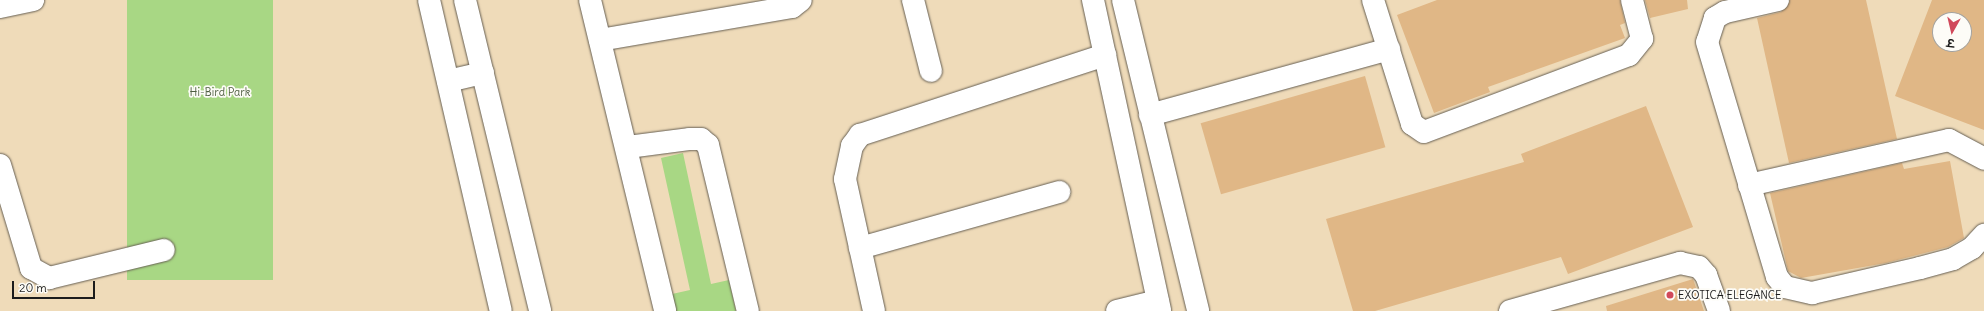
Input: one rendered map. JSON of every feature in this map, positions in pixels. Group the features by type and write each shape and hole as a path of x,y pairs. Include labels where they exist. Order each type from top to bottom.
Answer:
{"street":[{"path":"0,7 33,0"},
{"path":"430,0 501,311"},
{"path":"465,0 540,311"},
{"path":"590,0 628,147 665,311"},
{"path":"600,40 792,6 801,0"},
{"path":"913,0 931,71"},
{"path":"1093,0 1159,306 1117,311"},
{"path":"1123,0 1198,311"},
{"path":"1372,0 1412,124 1424,132 1433,130 1629,55 1642,39 1632,0"},
{"path":"1778,0 1725,12 1715,18 1707,42 1777,277 1785,287 1798,291 1812,292 1953,259 1972,248 1984,235"},
{"path":"1150,115 1389,49"},
{"path":"874,311 845,179 852,146 860,135 1105,55"},
{"path":"448,81 483,73"},
{"path":"628,147 690,138 701,139 708,145 748,311"},
{"path":"1749,185 1949,140 1984,159"},
{"path":"1130,172 1162,163"},
{"path":"0,165 31,268 49,278 164,250"},
{"path":"860,248 1060,192"},
{"path":"1510,311 1680,263 1699,267 1706,275 1719,311"}],"green space":[{"name":"Hi-Bird Park","path":"127,0 273,0 273,280 127,280"},
{"path":"683,153 711,284 729,280 736,311 676,311 672,294 690,290 661,158"}],"building":[{"path":"1437,0 1620,0 1625,23 1620,25 1625,38 1488,87 1490,92 1434,113 1397,15"},
{"path":"1645,0 1687,0 1688,9 1650,18"},
{"path":"1790,0 1866,0 1897,139 1789,163 1757,18 1781,12"},
{"path":"1932,0 1984,0 1984,130 1895,96"},
{"path":"1365,76 1385,147 1221,194 1201,123"},
{"path":"1646,106 1693,227 1568,274 1561,257 1375,311 1353,311 1326,219 1524,162 1521,154"},
{"path":"1950,161 1964,238 1948,247 1886,263 1801,278 1788,271 1770,193 1902,163 1904,169"},
{"name":"EXOTICA ELEGANCE","path":"1693,279 1704,311 1607,311 1606,306"}],"place":[{"name":"EXOTICA ELEGANCE","path":"1670,295"}]}
